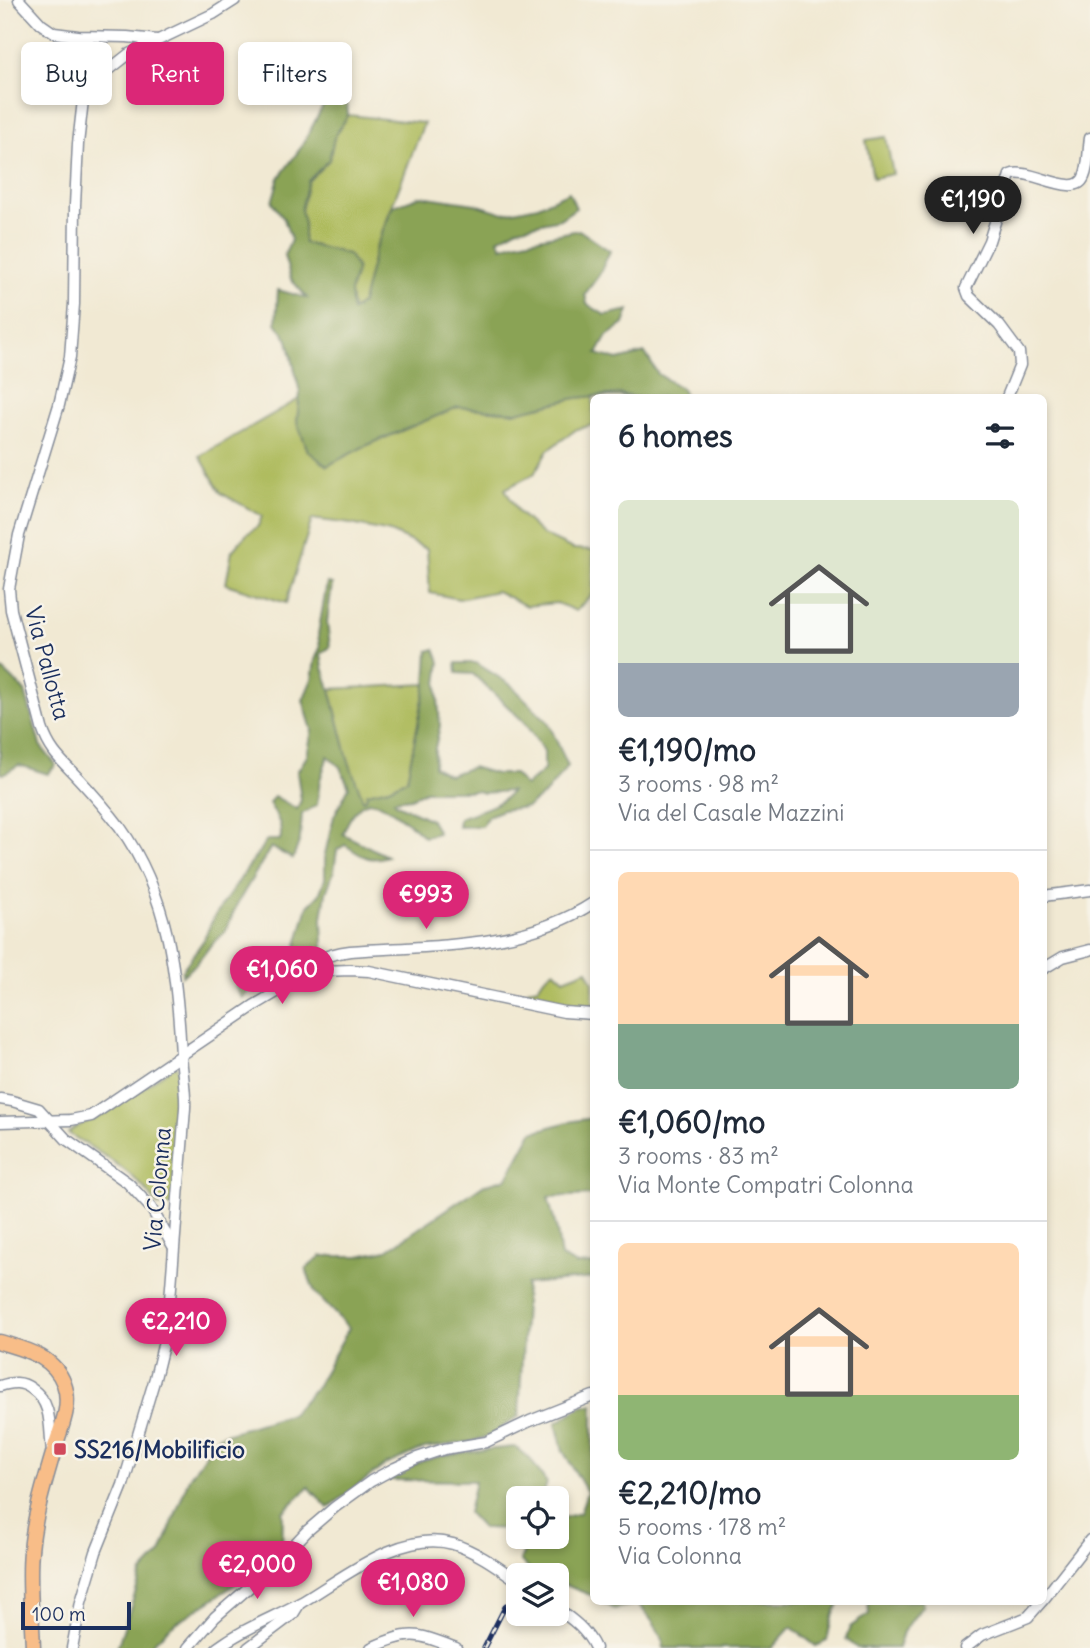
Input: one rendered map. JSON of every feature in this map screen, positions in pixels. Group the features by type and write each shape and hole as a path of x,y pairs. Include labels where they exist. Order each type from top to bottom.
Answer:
{"main road":[{"path":"0,1342 37,1354 55,1368 63,1380 67,1394 67,1406 36,1520 31,1551 33,1648"}],"street":[{"path":"19,0 41,24 54,33 156,40"},
{"name":"Via Pallotta","path":"181,1056 180,1014 173,961 158,900 142,864 122,830 49,746 9,597 19,534 67,377 71,351 75,205 83,100 89,87 104,72 134,52 214,14 235,0"},
{"path":"1008,394 1020,365 1019,355 1002,330 969,296 967,286 987,245 1009,177 1018,172 1065,185 1079,184 1085,174 1090,138"},
{"path":"1047,895 1090,890"},
{"path":"285,987 308,965 332,954 502,939 543,927 590,905"},
{"path":"1047,967 1063,957 1090,950"},
{"path":"0,1122 76,1120 91,1116 255,1004 285,987 318,973 333,970 381,974 564,1012 590,1014"},
{"name":"Via Colonna","path":"72,1648 80,1602 96,1552 123,1485 168,1325 185,1108 181,1056"},
{"path":"0,1099 39,1109 66,1139 135,1189 154,1212 173,1246"},
{"path":"0,1385 21,1383 43,1398 48,1411 52,1457"},
{"path":"188,1648 215,1617 280,1561 303,1535 371,1481 395,1468 439,1451 484,1443 590,1397"},
{"path":"1047,1594 1090,1540"},
{"path":"217,1648 365,1563 411,1543 451,1544 471,1552 506,1574"},
{"path":"248,1648 292,1614 299,1603"},
{"path":"965,1648 982,1635 1026,1618 1038,1605"},
{"path":"569,1617 589,1637 594,1648"},
{"path":"371,1648 399,1636 414,1634 456,1648"},
{"path":"405,1636 407,1648"}],"green space":[{"path":"323,105 347,105 348,115 334,138 329,160 308,181 301,210 304,243 348,254 357,268 350,292 352,311 362,303 375,250 393,206 421,196 475,204 504,213 538,206 569,192 576,208 560,219 518,228 498,239 502,247 579,230 610,251 599,275 585,294 587,304 605,315 629,310 624,324 607,336 597,354 618,360 645,353 658,374 682,389 684,394 590,394 590,397 516,412 458,407 363,447 327,466 308,451 297,422 300,393 288,340 276,323 278,290 307,298 291,279 284,256 291,240 284,219 272,202 279,178 302,146"},
{"path":"348,115 424,123 375,250 362,303 352,311 350,292 357,268 348,254 304,243 301,210 308,181 329,160 334,138"},
{"path":"886,137 893,174 873,178 866,140"},
{"path":"590,397 590,426 577,429 548,450 534,474 505,489 518,512 543,535 573,549 590,550 590,596 576,611 557,603 526,606 497,591 459,599 430,593 427,549 390,532 312,519 286,603 226,584 232,551 258,526 262,516 221,493 200,456 299,399 297,422 308,451 327,465 458,407 516,412"},
{"path":"327,583 332,584 327,622 330,647 321,654 323,667 348,759 363,800 366,799 367,793 389,788 407,779 426,684 428,651 435,649 440,662 437,684 440,726 434,767 449,775 472,767 496,774 514,774 525,786 544,770 544,751 523,721 473,674 457,673 456,663 476,663 511,685 548,722 568,766 546,793 527,807 502,810 488,816 482,826 458,827 459,818 495,804 511,791 425,791 411,798 394,800 431,820 438,833 424,837 384,806 372,802 362,805 350,818 343,834 387,856 370,858 345,845 337,850 322,918 323,949 271,987 250,991 242,998 236,988 238,976 253,972 265,978 282,967 295,952 308,906 319,895 325,879 325,854 334,816 349,787 340,767 328,756 320,780 317,805 302,814 300,839 293,859 271,847 237,904 225,932 182,976 183,969 203,941 214,917 267,840 280,840 280,826 269,803 274,796 297,809 301,800 297,772 307,756 312,730 303,700 320,648 318,634"},
{"path":"0,670 25,691 40,745 56,765 48,774 19,765 3,774 0,772"},
{"path":"426,684 407,779 389,788 367,793 366,799 363,800 348,759 330,689"},
{"path":"554,970 564,979 587,970 590,976 590,1009 524,998 529,989 538,987"},
{"path":"175,1065 182,1084 174,1206 157,1205 128,1173 68,1133 102,1115"},
{"path":"590,1118 590,1195 548,1197 561,1257 577,1265 590,1264 590,1278 526,1284 519,1416 489,1436 470,1442 425,1448 385,1465 328,1508 309,1487 283,1512 282,1554 170,1627 148,1648 117,1648 142,1573 161,1553 189,1478 218,1436 292,1414 316,1387 349,1328 315,1293 306,1269 321,1256 359,1256 387,1250 483,1185 507,1178 532,1132"},
{"path":"590,1405 590,1595 569,1587 569,1563 523,1563 520,1560 526,1549 569,1549 569,1516 580,1513 587,1492 563,1451 556,1423 581,1407"},
{"path":"515,1447 530,1459 547,1483 546,1486 506,1486 506,1529 482,1528 468,1513 475,1481 390,1480 402,1471 432,1458"},
{"path":"608,1605 633,1605 614,1609"},
{"path":"639,1605 838,1605 832,1617 827,1641 816,1646 791,1627 772,1648 664,1648 651,1619"},
{"path":"868,1605 923,1605 903,1632 898,1648 857,1648 846,1639 850,1627 869,1614"}],"railway":[{"path":"484,1648 506,1605"}],"place":[{"name":"SS216/Mobilificio","path":"60,1449"}]}
